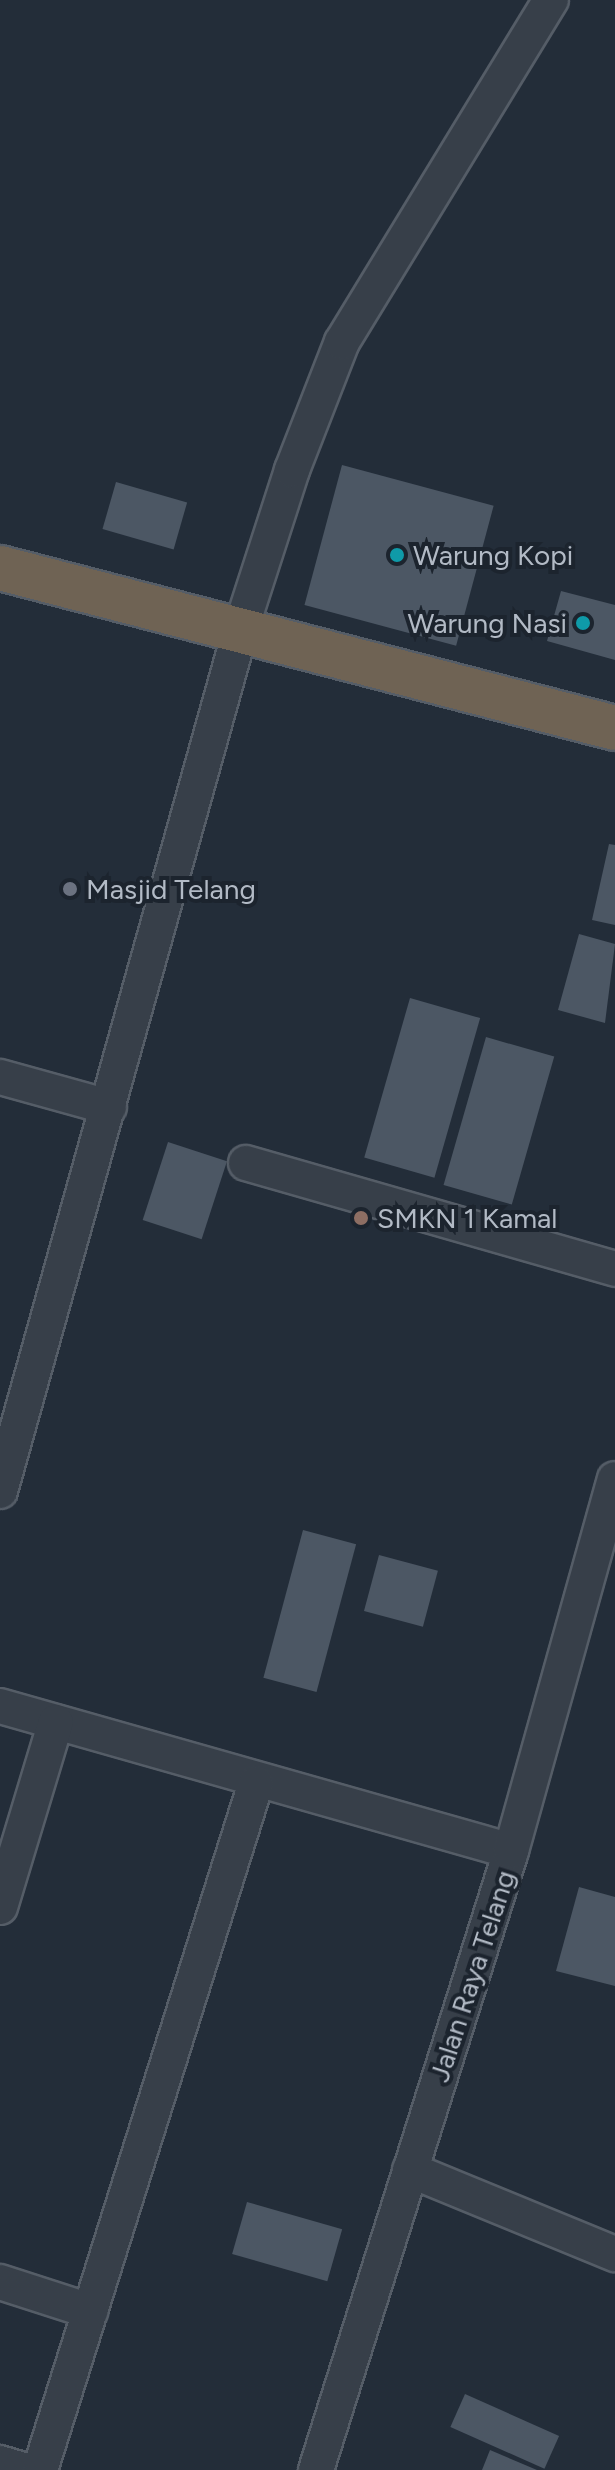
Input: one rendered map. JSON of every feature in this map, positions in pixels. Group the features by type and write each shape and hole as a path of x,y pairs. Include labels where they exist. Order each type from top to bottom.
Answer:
{"highway":[{"path":"0,568 241,628 615,728"}],"street":[{"path":"0,1491 10,1426 109,1107 241,628 342,342 551,0"},
{"path":"0,1077 109,1107"},
{"path":"246,1163 615,1269"},
{"name":"Jalan Raya Telang","path":"316,2470 603,1565 615,1479"},
{"path":"0,1706 256,1783 511,1851"},
{"path":"0,1907 56,1722"},
{"path":"40,2470 256,1783"},
{"path":"410,2170 615,2254"},
{"path":"0,2282 90,2311"},
{"path":"0,2463 23,2470"}],"building":[{"name":"Warung Kopi","path":"342,465 494,506 456,646 304,605"},
{"path":"116,482 187,502 174,549 102,529"},
{"name":"Warung Nasi","path":"561,591 615,605 615,660 547,641"},
{"path":"609,844 615,845 615,925 592,920"},
{"path":"579,934 615,944 605,1023 558,1010"},
{"path":"410,998 480,1018 434,1178 364,1158"},
{"path":"486,1037 554,1057 512,1205 444,1185"},
{"path":"168,1142 227,1161 202,1239 143,1220"},
{"path":"303,1530 356,1544 317,1692 263,1678"},
{"path":"379,1555 438,1571 423,1627 364,1611"},
{"path":"579,1887 615,1897 615,1986 556,1971"},
{"path":"247,2202 342,2229 327,2281 232,2254"},
{"path":"465,2394 559,2436 544,2469 450,2427"},
{"path":"490,2450 537,2470 482,2470"}],"place":[{"name":"Warung Kopi","path":"397,555"},
{"name":"Warung Nasi","path":"583,623"},
{"name":"Masjid Telang","path":"70,889"},
{"name":"SMKN 1 Kamal","path":"361,1218"}]}
